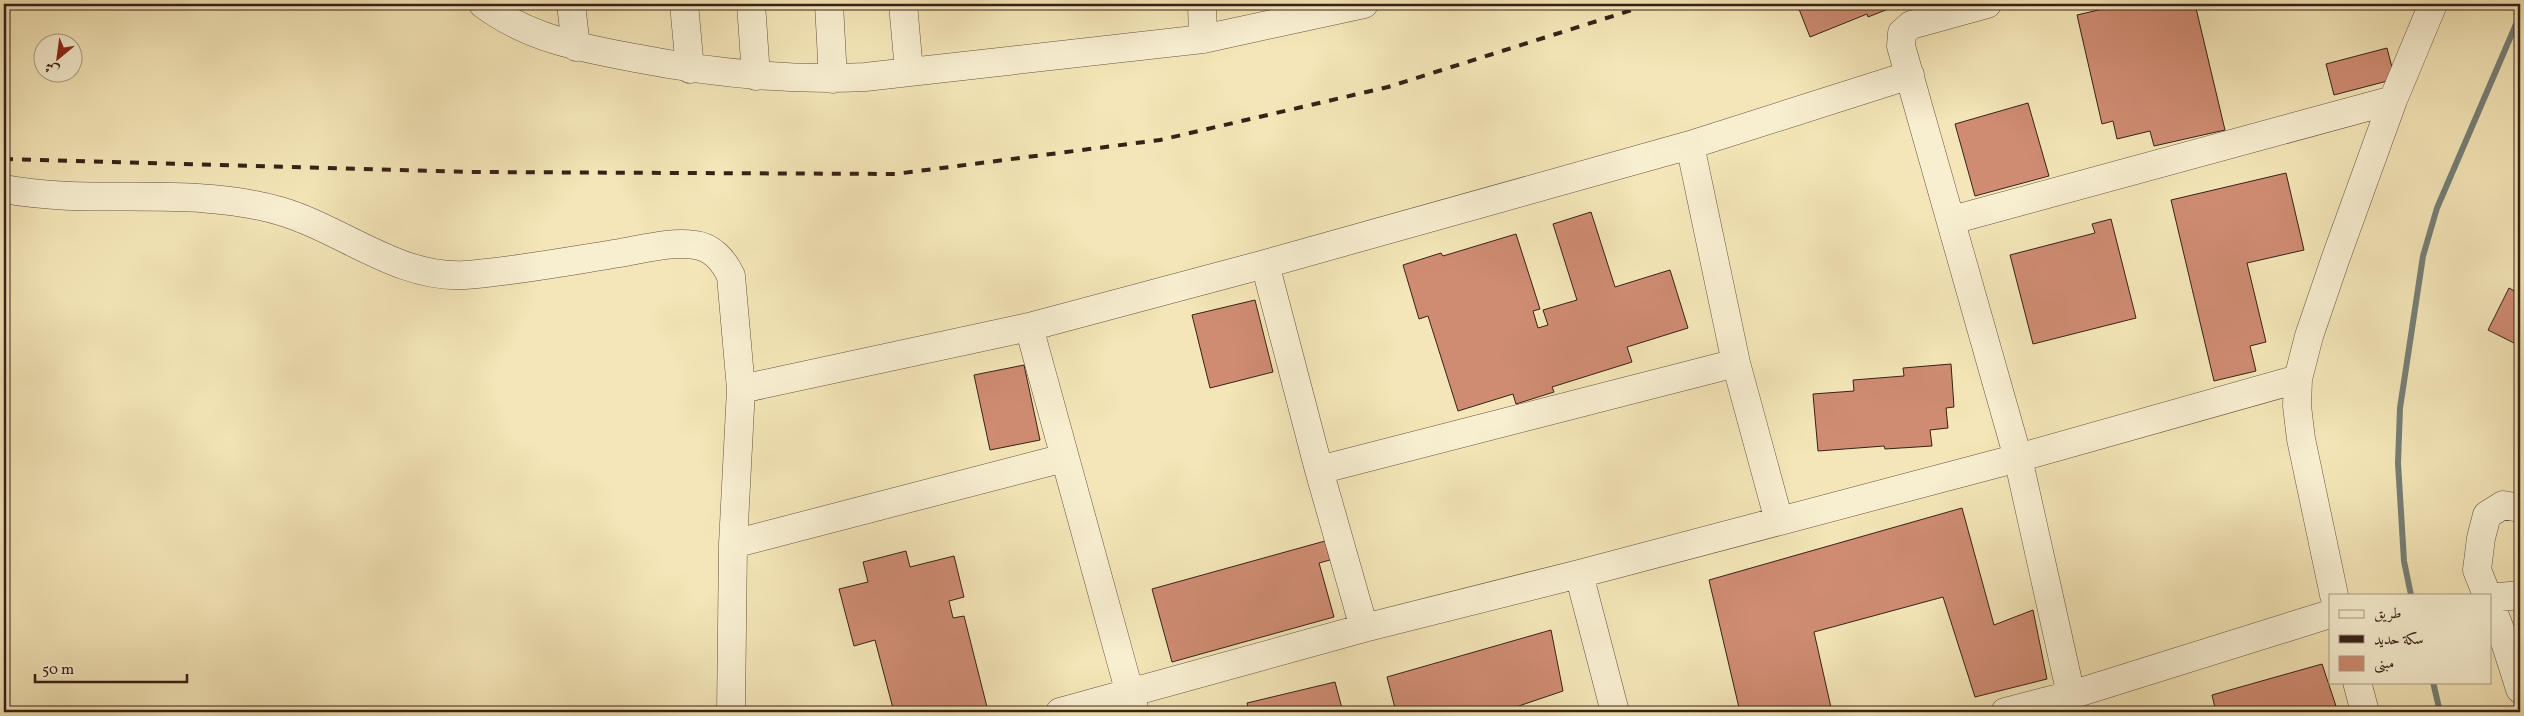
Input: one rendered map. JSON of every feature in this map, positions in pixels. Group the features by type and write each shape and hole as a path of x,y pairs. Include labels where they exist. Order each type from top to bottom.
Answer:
{"street":[{"path":"483,4 503,19 533,33 576,47 690,69 756,76 833,79 1203,38 1290,12 1364,4"},
{"path":"571,4 576,47"},
{"path":"684,4 690,69"},
{"path":"751,4 756,76"},
{"path":"829,4 833,79"},
{"path":"903,4 909,72"},
{"path":"1202,4 1203,38"},
{"path":"1987,4 1912,25 1902,33 1901,46 1952,220 2018,458 2071,695"},
{"path":"2334,594 2301,438 2297,406 2298,379 2335,260 2393,100 2433,4"},
{"path":"741,389 1029,327 1265,264 1690,145 1910,75"},
{"path":"1952,220 2393,100"},
{"path":"1690,145 1736,363 1779,521"},
{"path":"4,189 54,196 181,196 242,203 280,211 331,230 397,263 417,270 441,274 464,275 547,265 674,244 697,245 715,254 726,265 731,276 741,389 733,544 731,712"},
{"path":"1265,264 1319,470 1364,628"},
{"path":"1029,327 1133,703"},
{"path":"1319,470 1736,363"},
{"path":"1060,712 1133,703 1364,628 1579,574 2018,458 2298,379"},
{"path":"733,544 1064,458"},
{"path":"2487,594 2477,570 2480,538 2487,515 2503,505 2520,508"},
{"path":"1579,574 1615,712"},
{"path":"2492,598 2520,595"},
{"path":"2492,607 2513,644 2520,689"},
{"path":"2005,712 2071,695 2329,614"},
{"path":"2358,684 2365,712"}],"building":[{"path":"1797,4 1901,4 1868,17 1867,14 1810,37"},
{"path":"1917,4 1937,4 1920,11"},
{"path":"2124,4 2195,4 2225,130 2154,146 2150,131 2117,139 2113,121 2102,124 2077,15"},
{"path":"2385,4 2409,4 2386,9"},
{"path":"2387,48 2395,79 2334,95 2326,64"},
{"path":"2028,103 2049,176 1975,196 1955,124"},
{"path":"2286,173 2304,250 2247,263 2266,342 2250,346 2256,371 2214,381 2171,200"},
{"path":"1591,212 1615,287 1670,270 1688,328 1627,347 1632,362 1552,387 1554,392 1516,404 1513,394 1458,411 1428,316 1419,319 1403,265 1441,253 1443,256 1516,234 1540,309 1533,311 1538,328 1548,325 1543,310 1577,300 1553,224"},
{"path":"2111,219 2136,318 2033,344 2010,255 2095,233 2092,224"},
{"path":"2509,288 2520,294 2520,346 2488,330"},
{"path":"1255,300 1273,372 1210,388 1192,315"},
{"path":"1951,364 1954,407 1946,408 1948,428 1930,430 1932,446 1885,449 1884,446 1818,451 1813,394 1854,391 1853,380 1904,376 1903,368"},
{"path":"1024,365 1040,440 990,450 974,375"},
{"path":"1962,508 1994,625 2033,610 2047,679 1975,697 1943,597 1814,632 1832,712 1740,712 1709,580"},
{"path":"1325,541 1330,560 1319,563 1334,617 1172,662 1152,589"},
{"path":"906,551 910,567 954,556 964,597 949,601 953,618 964,616 988,711 894,712 875,640 854,646 839,589 868,582 863,562"},
{"path":"1551,630 1563,691 1501,712 1396,712 1387,677"},
{"path":"2322,664 2338,712 2216,712 2212,695"},
{"path":"1335,682 1343,712 1249,712 1247,703"}],"waterway":[{"path":"2411,594 2404,561 2398,463 2400,408 2423,256 2437,208 2520,15"},
{"path":"2433,684 2440,712"}],"railway":[{"path":"4,159 474,172 895,174 1160,140 1388,87 1651,4"}]}
